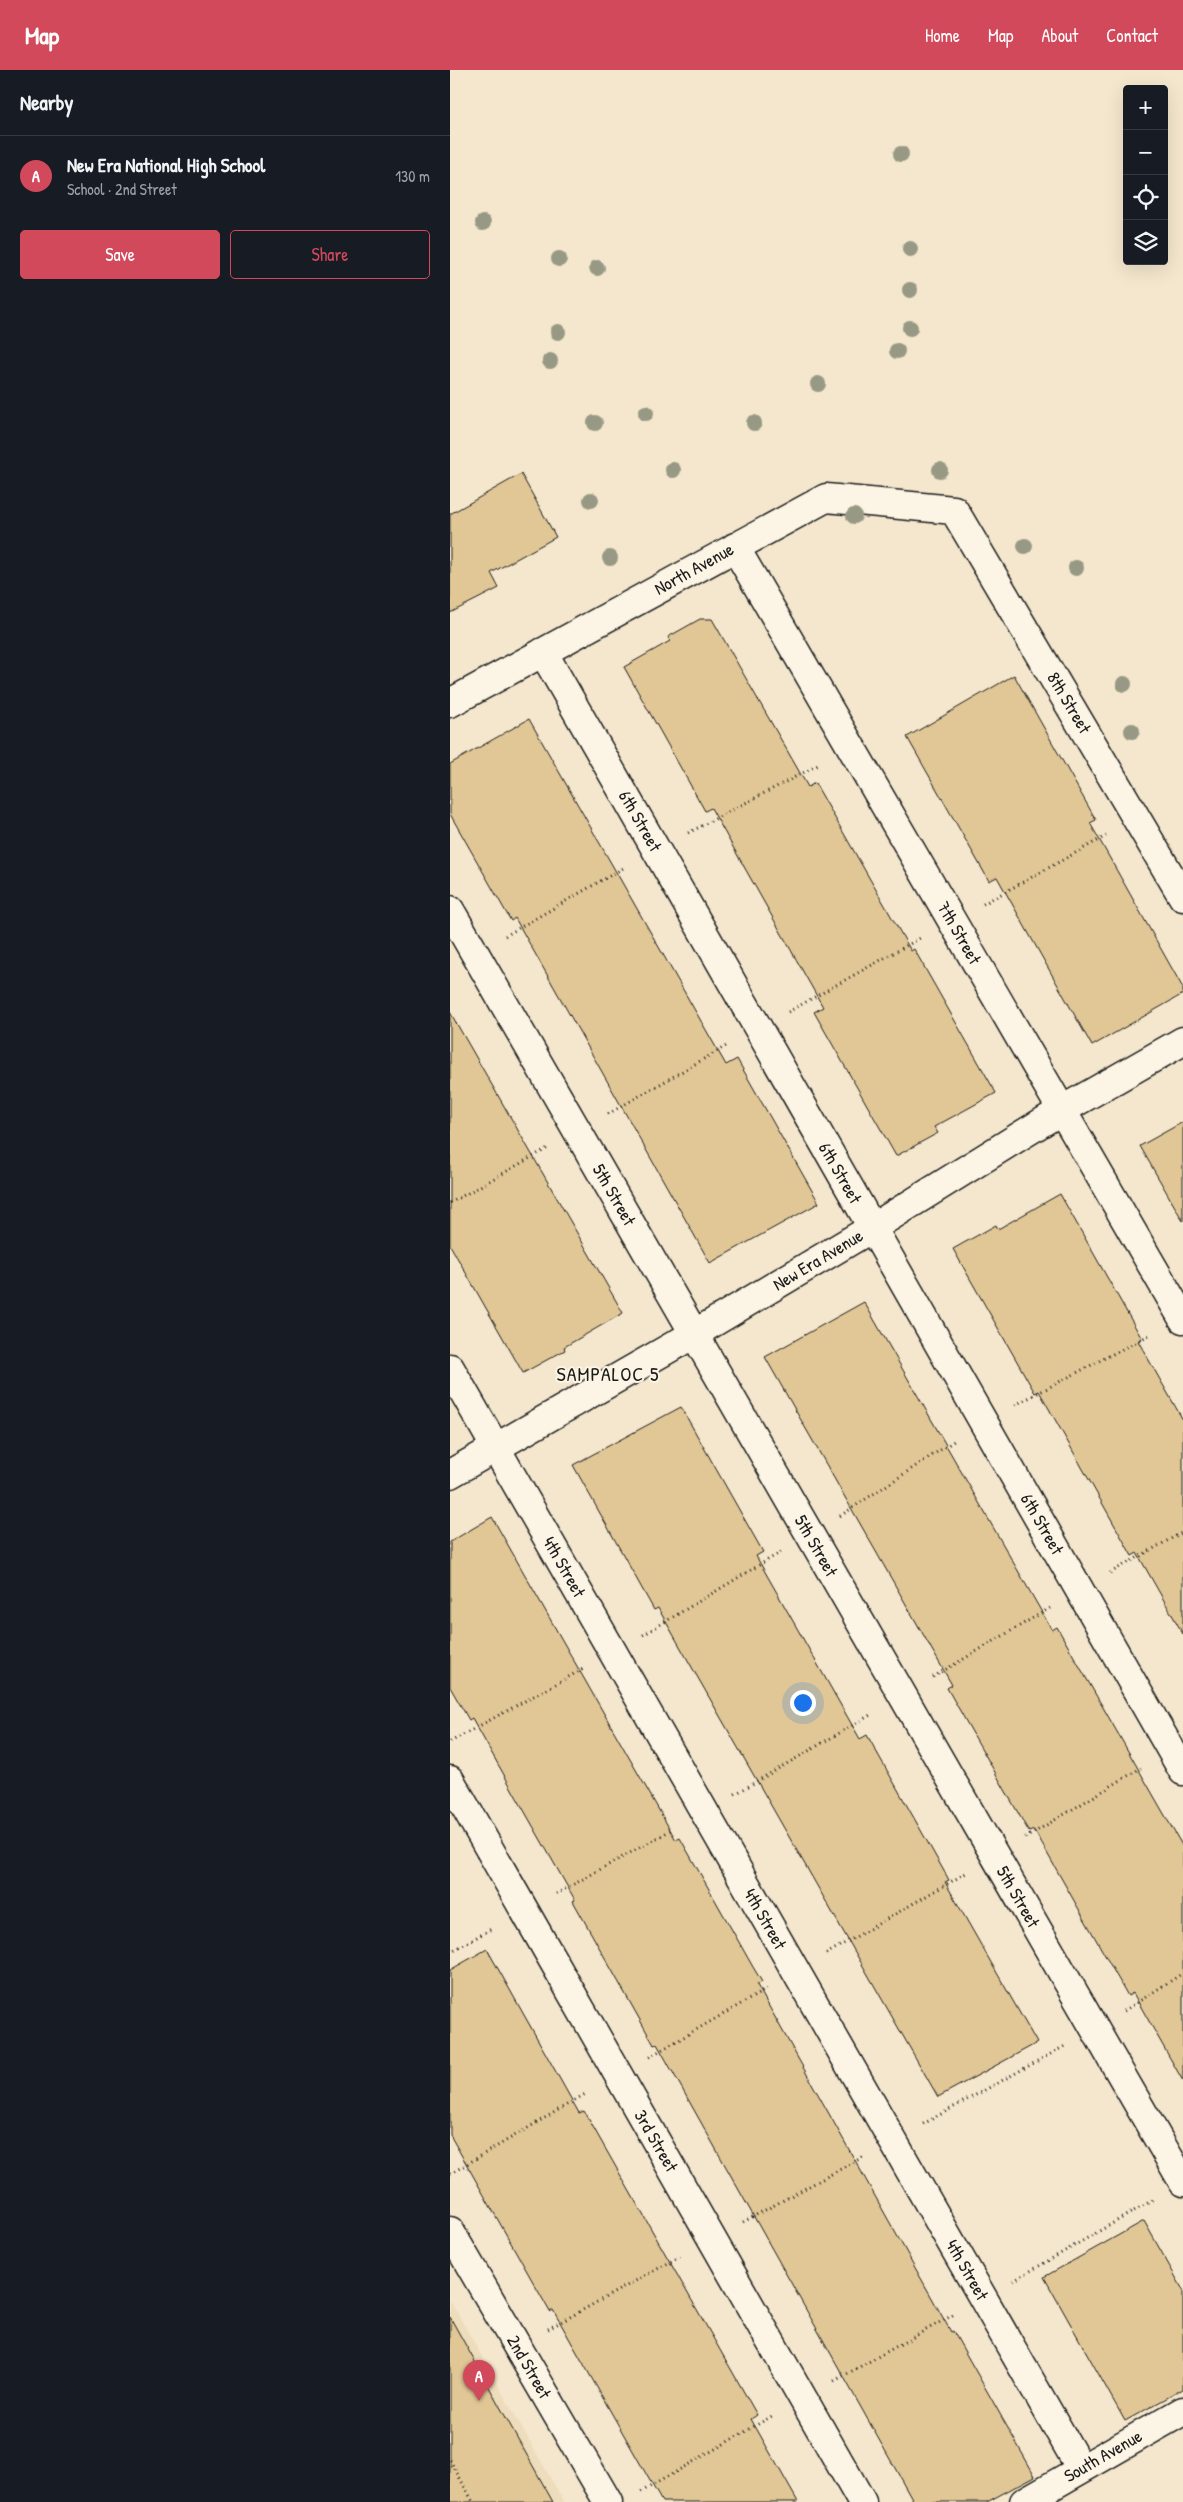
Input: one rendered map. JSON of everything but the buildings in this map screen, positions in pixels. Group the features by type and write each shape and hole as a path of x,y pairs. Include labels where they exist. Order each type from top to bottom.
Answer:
{"street":[{"name":"North Avenue","path":"450,703 826,498 954,510"},
{"name":"8th Street","path":"954,510 1183,897"},
{"name":"7th Street","path":"735,547 1183,1319"},
{"name":"6th Street","path":"542,652 1183,1771"},
{"name":"5th Street","path":"450,910 1183,2182"},
{"name":"New Era Avenue","path":"450,1474 694,1334 872,1228 1062,1110 1183,1041"},
{"name":"4th Street","path":"450,1368 1081,2469"},
{"name":"3rd Street","path":"450,1780 862,2502"},
{"name":"2nd Street","path":"450,2232 517,2346 620,2500"},
{"name":"South Avenue","path":"1024,2502 1183,2411"}],"path":[{"path":"450,1203 578,1132 758,1028 1137,819"},
{"path":"450,1952 704,1812 1080,1590 1183,1532"},
{"path":"517,2346 1095,2029 1183,1974"},
{"path":"620,2500 983,2298 1158,2198"},
{"path":"450,2460 473,2502"}],"shaded area":[{"path":"450,2300 564,2502 450,2502"}],"place":[{"name":"New Era National High School","path":"479,2401"}],"district":[{"name":"SAMPALOC 5","path":"608,1374"}]}
